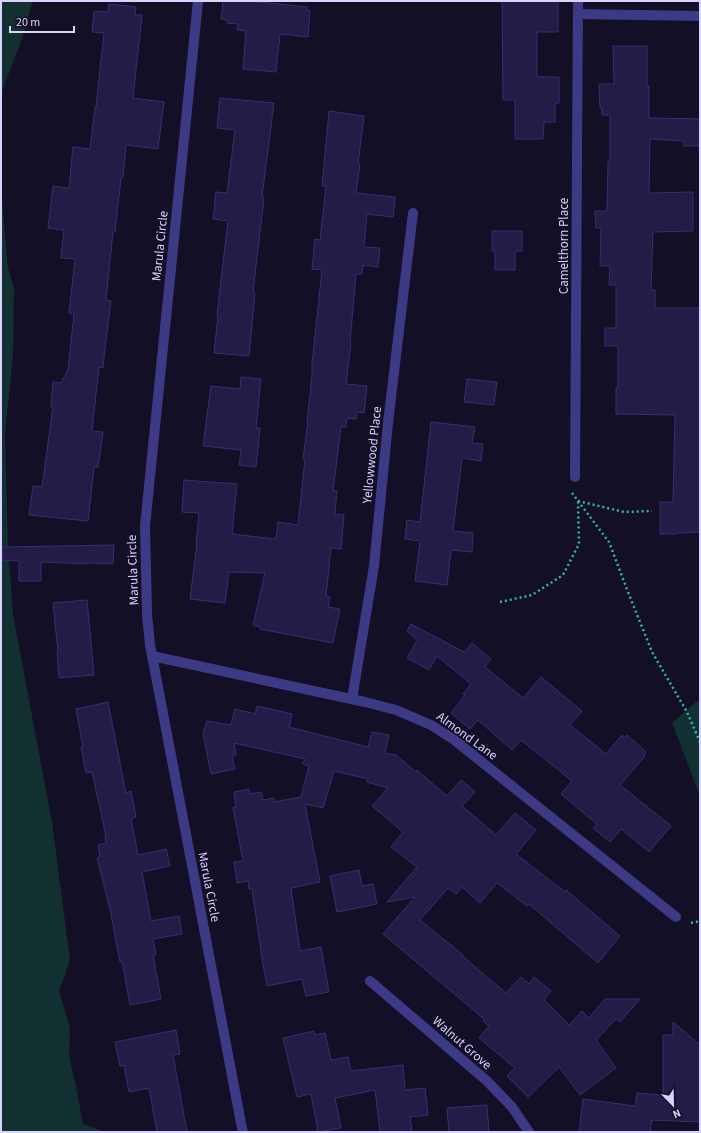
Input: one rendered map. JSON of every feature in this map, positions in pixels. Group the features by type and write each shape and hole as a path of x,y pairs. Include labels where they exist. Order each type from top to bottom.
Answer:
{"street":[{"name":"Marula Circle","path":"198,1 145,526 147,614 152,656 241,1123 244,1132"},
{"name":"Camelthorn Place","path":"575,477 578,1"},
{"path":"578,14 700,16"},
{"name":"Yellowwood Place","path":"352,699 374,566 388,423 413,213"},
{"name":"Almond Lane","path":"152,656 352,699 396,710 431,725 453,739 676,917"},
{"name":"Walnut Grove","path":"370,981 487,1081 512,1107 529,1132"}],"path":[{"path":"569,488 609,542 652,652 687,712 700,742"},
{"path":"578,501 624,512 652,511"},
{"path":"500,602 532,595 563,575 579,544 578,501"}],"green space":[{"path":"1,1 33,1 19,47 1,93"},
{"path":"1,187 8,268 14,288 13,356 5,433 8,546 13,615 52,822 70,960 59,991 70,1028 69,1056 83,1124 106,1132 1,1132"},
{"path":"697,701 700,701 700,796 672,723"}],"building":[{"path":"223,1 249,1 307,7 307,10 310,11 308,37 280,34 276,72 243,69 246,31 237,30 238,24 227,23 227,20 221,19"},
{"path":"502,1 558,1 558,32 537,32 537,77 559,77 559,103 555,103 555,122 544,122 543,139 515,139 515,100 503,100"},
{"path":"109,4 136,7 135,15 142,15 133,98 164,102 158,149 126,145 115,232 113,232 106,300 111,301 103,368 99,367 92,431 103,432 98,467 94,467 88,521 29,515 33,486 42,487 53,407 51,407 53,382 61,383 68,370 74,314 69,313 75,259 61,258 64,230 48,228 53,186 69,188 73,147 90,149 104,33 92,32 94,11 108,12"},
{"path":"613,46 647,46 649,118 700,119 700,146 684,146 684,141 650,139 649,193 693,192 693,231 653,232 651,290 655,290 655,308 700,308 700,532 660,534 660,502 673,502 675,415 616,414 616,388 618,388 618,346 605,346 605,328 616,328 616,285 609,285 610,266 600,266 601,228 596,228 595,211 607,211 608,161 610,161 610,115 602,115 602,108 600,108 599,84 614,84"},
{"path":"220,98 274,103 262,197 264,198 253,292 255,293 249,356 214,353 228,221 213,219 216,192 227,193 235,130 217,128"},
{"path":"329,111 364,116 356,193 395,197 393,217 367,214 364,247 380,248 378,267 363,265 362,274 356,274 351,343 346,384 367,386 364,413 357,412 356,419 347,418 346,427 341,427 333,491 337,491 335,514 344,515 341,549 331,548 326,596 330,597 328,607 340,609 333,643 260,629 260,627 253,625 265,573 229,572 225,603 190,599 199,513 182,512 184,480 237,484 232,534 276,539 278,522 298,525 305,459 303,459 322,270 312,269 315,239 320,240 326,186 322,186"},
{"path":"492,231 522,231 522,251 515,251 515,270 495,270 495,251 492,251"},
{"path":"241,377 261,379 256,428 260,428 256,467 239,465 241,450 203,446 211,386 240,389"},
{"path":"467,379 497,382 494,405 464,402"},
{"path":"431,422 475,427 472,443 483,444 481,461 462,458 453,531 473,533 472,552 451,550 447,585 415,581 420,541 405,539 407,520 420,522"},
{"path":"114,545 113,564 41,562 41,581 19,581 19,561 2,560 2,547"},
{"path":"87,600 94,675 59,678 53,603"},
{"path":"411,624 464,652 472,643 491,659 485,667 523,698 541,677 582,711 570,725 606,754 622,735 624,738 627,735 646,752 644,755 645,756 620,785 671,826 649,852 621,829 610,842 593,828 597,824 561,794 572,781 521,740 512,750 478,720 470,729 451,713 465,695 463,694 471,684 437,656 429,670 407,658 417,640 407,631"},
{"path":"108,702 126,793 131,791 136,817 131,819 138,855 166,849 170,866 142,872 151,921 179,916 182,934 153,939 156,955 153,955 161,999 130,1005 122,961 120,962 111,914 97,858 100,857 98,845 106,843 106,836 92,772 86,773 76,709"},
{"path":"257,706 292,714 289,727 368,747 372,732 389,735 385,753 396,755 416,772 417,770 447,796 461,780 475,792 462,806 496,835 515,813 536,830 516,854 565,892 566,890 620,936 598,963 529,904 527,906 497,883 480,903 462,887 456,894 448,888 420,920 506,993 521,977 529,984 534,977 551,991 544,1000 569,1025 582,1011 589,1018 605,999 640,999 620,1022 616,1019 596,1040 616,1068 580,1095 559,1067 528,1097 507,1076 515,1068 479,1038 489,1026 483,1021 484,1019 383,934 415,897 387,902 417,867 391,847 403,832 372,806 388,788 367,782 368,779 334,771 323,808 305,804 320,882 291,888 300,951 321,947 329,992 306,996 302,979 267,986 252,889 249,889 248,881 237,883 234,862 243,861 233,808 236,807 234,792 249,789 250,794 261,792 263,800 274,798 274,802 301,797 309,766 303,764 305,759 234,743 236,755 232,756 235,769 211,774 203,733 207,721 231,725 235,709 255,714"},
{"path":"359,870 362,886 373,884 377,904 337,912 330,876"},
{"path":"673,1022 700,1045 700,1122 652,1120 650,1132 579,1132 583,1099 635,1106 637,1093 663,1095 663,1035 673,1035"},
{"path":"176,1030 180,1054 173,1055 187,1132 157,1132 149,1088 129,1092 124,1065 120,1066 115,1042"},
{"path":"314,1031 315,1035 325,1033 331,1060 348,1057 351,1071 403,1065 405,1090 425,1088 428,1115 410,1117 412,1132 380,1132 375,1090 335,1098 341,1128 318,1132 311,1094 297,1097 283,1038"},
{"path":"487,1105 489,1132 449,1132 447,1108"}]}
